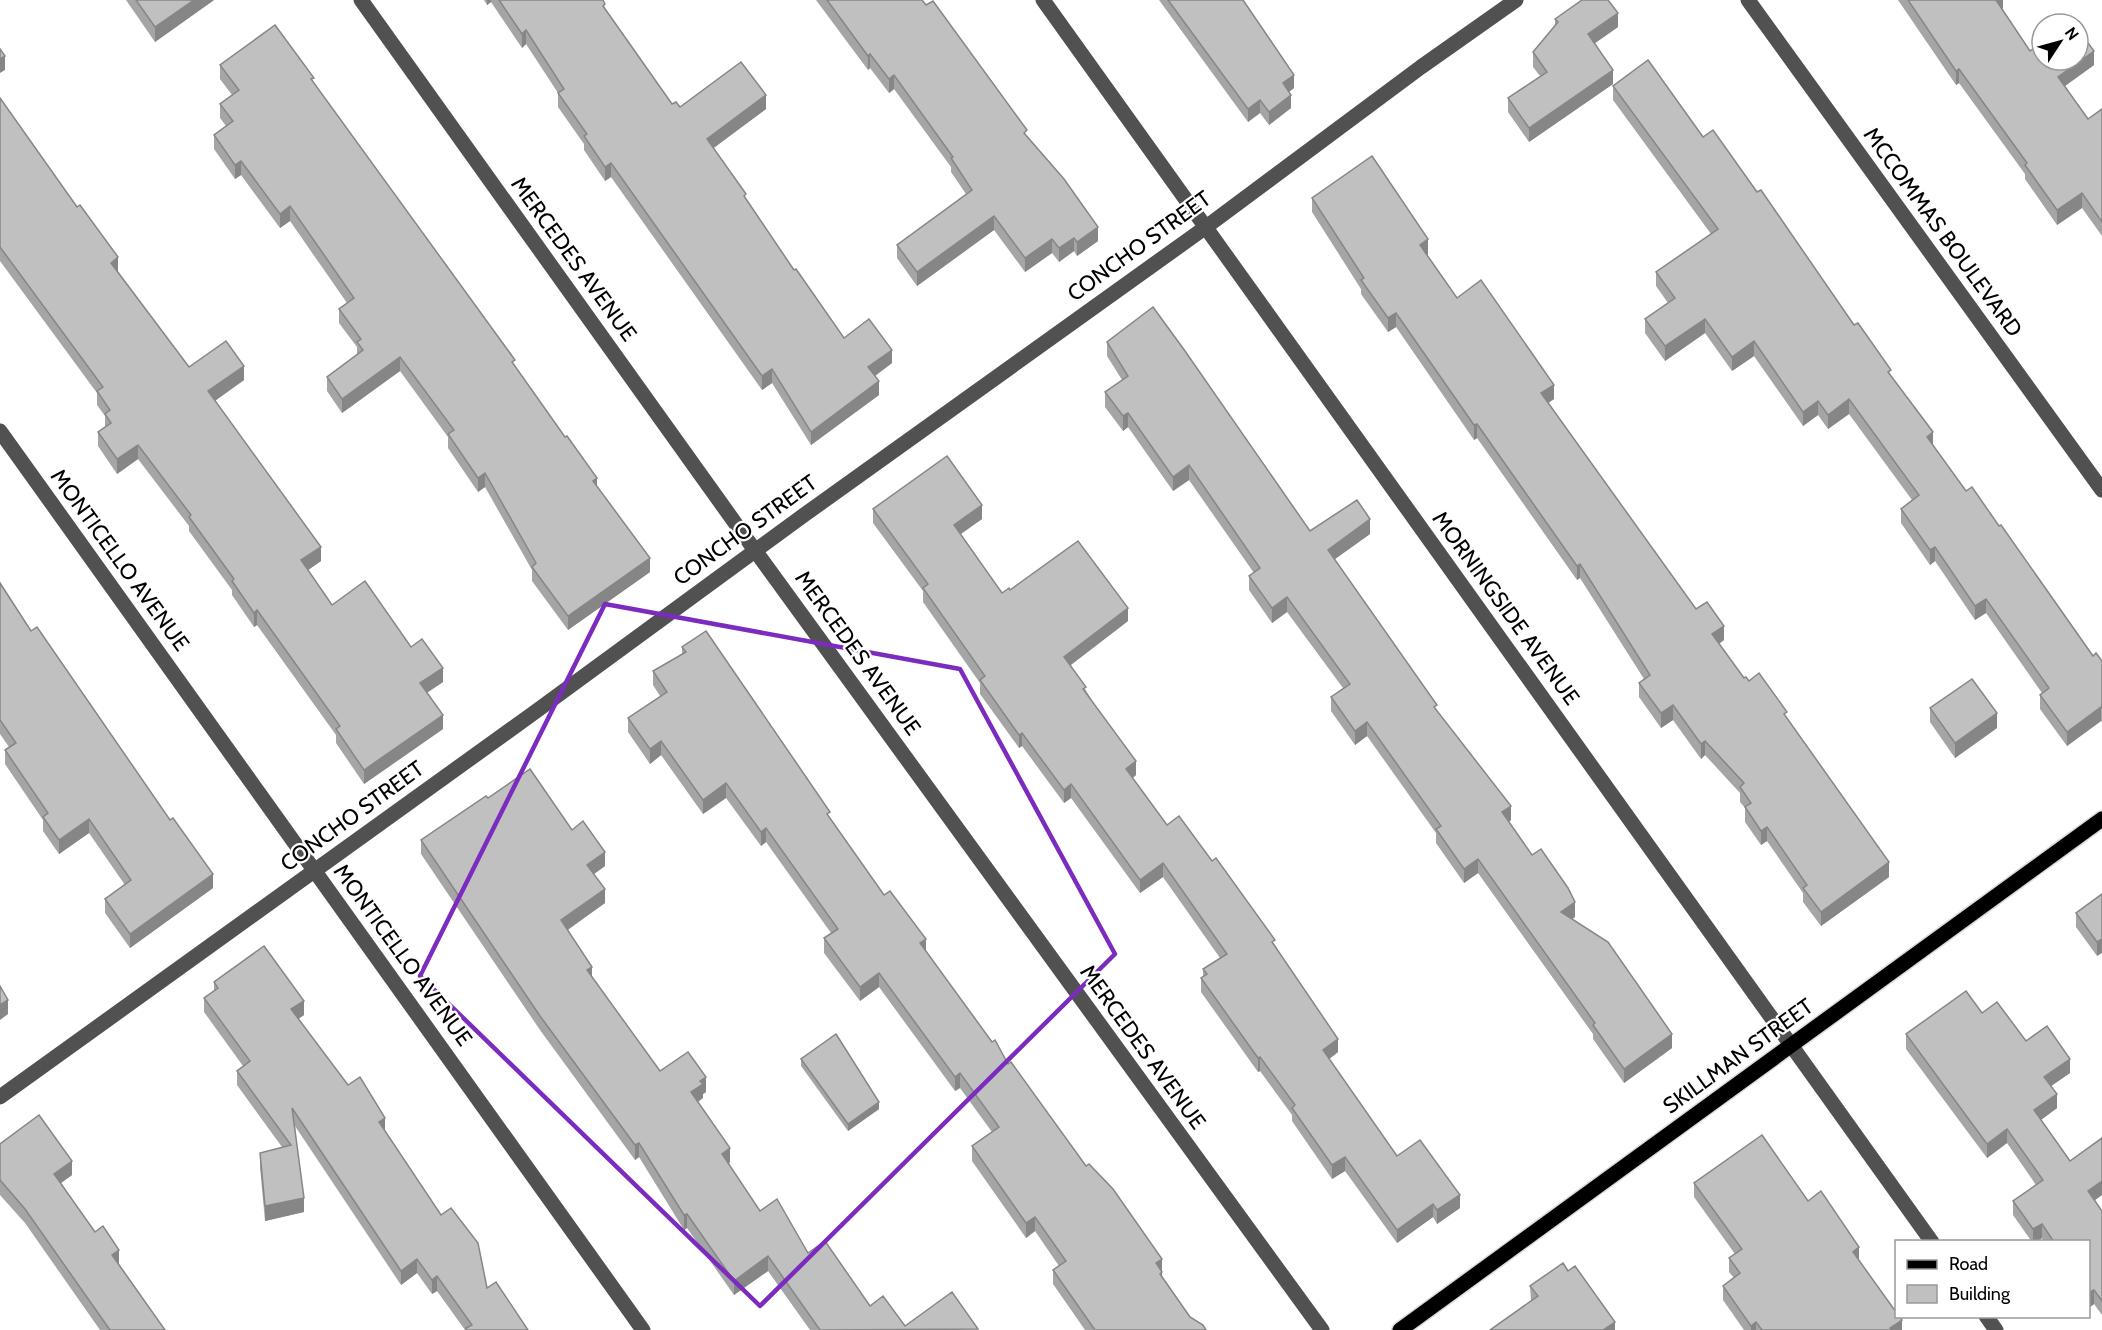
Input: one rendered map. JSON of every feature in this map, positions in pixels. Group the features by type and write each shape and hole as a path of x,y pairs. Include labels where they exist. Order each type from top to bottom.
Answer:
{"main road":[{"name":"SKILLMAN STREET","path":"1400,1330 2102,819"}],"street":[{"name":"MERCEDES AVENUE","path":"361,0 755,550 1322,1330"},
{"name":"MORNINGSIDE AVENUE","path":"1043,0 1931,1240"},
{"name":"CONCHO STREET","path":"0,1097 755,550 1206,227 1420,67 1516,0"},
{"name":"MCCOMMAS BOULEVARD","path":"1748,0 2102,490"},
{"name":"MONTICELLO AVENUE","path":"0,431 643,1330"},
{"path":"1987,1318 1996,1330"}],"highlighted area":[{"path":"605,604 960,669 1115,954 760,1306 420,976"}],"building":[{"path":"136,0 194,0 155,27"},
{"path":"499,0 603,0 605,4 603,6 672,104 676,102 680,107 741,62 766,95 707,139 746,194 744,196 794,270 796,269 844,338 869,319 892,350 868,367 879,381 811,432 772,369 762,376 611,163 605,167 584,136 587,134 558,93 564,89 526,30 522,34"},
{"path":"827,0 922,0 926,5 933,1 1027,130 1024,133 1064,179 1098,227 1077,242 1074,238 1059,248 1052,239 1025,258 994,216 917,272 897,245 972,190 951,158 953,157 894,75 889,79 870,54 868,56"},
{"path":"1168,0 1243,0 1294,75 1283,83 1291,95 1269,112 1260,100 1248,109"},
{"path":"1582,0 1608,0 1618,13 1588,34 1613,70 1529,128 1508,98 1547,72 1533,52 1558,22 1555,19"},
{"path":"1908,0 1996,0 2030,51 2030,72 2065,72 2058,77 2088,119 2102,109 2102,222 2082,193 2057,210 2025,165 2027,163 1959,69 1956,71"},
{"path":"275,25 314,78 311,79 515,360 512,362 597,478 593,481 650,558 568,616 532,567 536,563 485,473 478,478 448,434 454,430 400,357 342,399 327,377 363,350 357,342 361,339 339,309 354,298 290,206 280,214 241,161 235,165 214,135 233,121 220,104 239,90 220,65"},
{"path":"0,49 5,56 0,59"},
{"path":"1648,60 1703,137 1713,130 1757,192 1761,190 1854,325 1858,323 1891,370 1888,372 1933,432 1927,437 1966,491 1972,487 2093,656 2096,653 2102,661 2102,708 2067,732 2040,695 2049,688 1986,599 1975,606 1935,547 1930,550 1901,509 1919,495 1849,399 1828,415 1818,401 1803,412 1754,341 1732,357 1705,319 1665,346 1645,319 1675,298 1656,272 1718,229 1613,86"},
{"path":"0,98 77,207 80,205 118,257 111,263 189,367 226,341 244,366 208,391 321,547 301,560 332,605 365,581 411,647 422,639 443,668 420,683 443,715 364,770 336,729 340,726 257,610 254,613 232,581 234,579 189,517 191,515 138,445 117,459 98,432 111,423 105,414 110,410 97,391 103,387 0,247"},
{"path":"1372,156 1428,239 1420,245 1457,298 1481,280 1554,385 1541,393 1696,609 1707,602 1724,626 1712,634 1744,678 1746,677 1749,681 1759,673 1787,712 1784,714 1889,862 1821,912 1803,888 1807,885 1767,827 1761,831 1745,807 1751,803 1740,787 1744,783 1705,741 1701,744 1673,705 1661,713 1639,683 1650,675 1580,564 1577,566 1396,313 1388,318 1361,280 1364,278 1312,198"},
{"path":"1153,307 1310,531 1357,500 1370,519 1328,550 1437,705 1434,707 1511,806 1502,812 1532,855 1541,849 1568,888 1575,902 1561,912 1608,942 1672,1034 1624,1069 1593,1025 1595,1023 1478,859 1464,869 1436,829 1441,826 1367,722 1355,731 1331,697 1350,684 1287,597 1272,608 1249,576 1260,568 1189,465 1173,477 1128,413 1123,416 1105,392 1128,376 1107,342"},
{"path":"947,456 982,505 954,525 1002,593 1009,588 1010,590 1078,541 1128,608 1064,657 1086,687 1083,689 1136,761 1126,769 1167,825 1179,816 1212,861 1216,858 1275,940 1272,942 1338,1039 1323,1050 1397,1156 1420,1140 1460,1195 1437,1210 1433,1204 1397,1230 1345,1157 1332,1165 1292,1108 1295,1105 1201,978 1207,974 1203,969 1227,954 1163,863 1140,880 1071,784 1064,790 1022,733 1019,735 980,680 985,676 923,588 928,584 873,509"},
{"path":"0,583 31,631 37,627 170,820 173,818 213,874 130,934 105,899 131,880 89,819 59,840 43,817 48,813 5,750 16,743 0,720"},
{"path":"706,631 830,812 827,814 884,895 890,891 926,939 920,943 992,1042 995,1040 1008,1064 1011,1062 1086,1166 1089,1164 1113,1189 1162,1259 1156,1263 1162,1272 1160,1274 1190,1317 1203,1325 1206,1330 1095,1330 1053,1270 1066,1261 1035,1217 1026,1223 972,1146 999,1127 960,1073 955,1077 879,973 860,987 824,938 838,929 766,828 761,832 726,783 703,800 661,741 650,749 628,718 667,692 653,671 686,652 682,647"},
{"path":"1972,679 1997,713 1955,743 1930,708"},
{"path":"530,769 572,830 583,821 605,852 587,865 605,889 561,920 592,967 587,970 660,1071 688,1052 706,1077 700,1081 703,1084 691,1092 730,1148 722,1154 760,1211 777,1199 808,1253 825,1241 870,1306 883,1296 905,1326 952,1292 978,1329 820,1330 768,1256 734,1281 687,1214 684,1215 639,1143 635,1145 540,1016 421,840"},
{"path":"2102,894 2102,939 2097,942 2076,913"},
{"path":"264,946 304,1001 291,1009 348,1085 360,1077 385,1118 379,1122 441,1215 451,1208 478,1243 487,1288 496,1282 528,1330 467,1330 466,1328 472,1325 437,1276 432,1280 417,1259 401,1271 292,1108 304,1198 265,1206 260,1153 291,1145 237,1071 250,1061 204,998 218,988 214,982"},
{"path":"0,986 8,1000 0,1005"},
{"path":"1966,991 1982,1013 1997,1002 2026,1041 2047,1026 2070,1059 2044,1077 2057,1094 2034,1110 2070,1161 2102,1138 2102,1181 2088,1191 2102,1211 2102,1301 2094,1290 2090,1292 2090,1240 2053,1240 2042,1224 2033,1229 2013,1201 2043,1180 2007,1129 1987,1144 1906,1034"},
{"path":"836,1034 879,1102 848,1124 801,1059"},
{"path":"39,1115 72,1161 54,1174 95,1232 103,1226 119,1250 112,1255 165,1330 110,1330 25,1209 0,1180 0,1144"},
{"path":"1762,1135 1808,1201 1821,1191 1859,1247 1853,1252 1895,1311 1895,1318 1902,1320 1890,1328 1892,1330 1762,1330 1756,1322 1751,1326 1723,1286 1740,1273 1729,1258 1742,1249 1694,1183"},
{"path":"1563,1263 1568,1271 1575,1266 1615,1322 1603,1330 1490,1330 1538,1296 1530,1286"}]}
